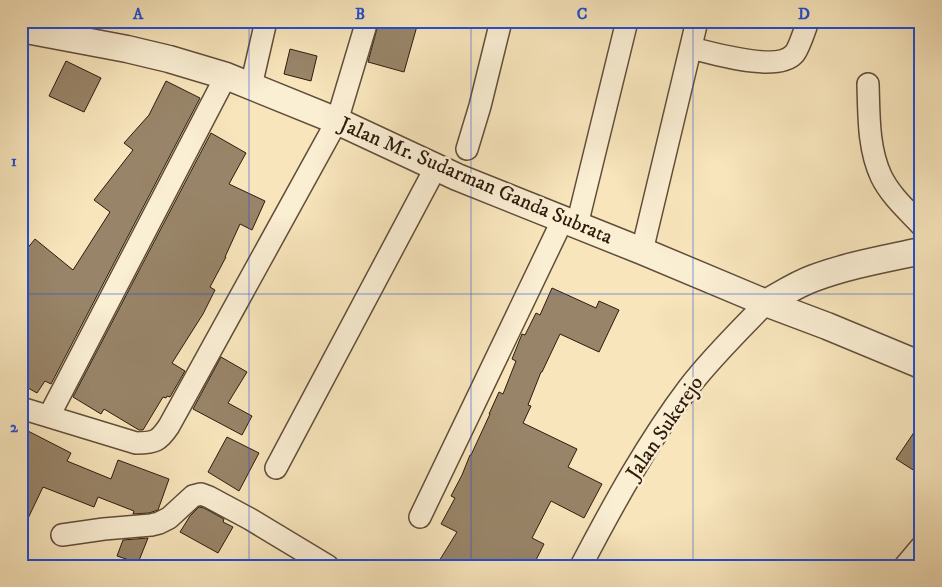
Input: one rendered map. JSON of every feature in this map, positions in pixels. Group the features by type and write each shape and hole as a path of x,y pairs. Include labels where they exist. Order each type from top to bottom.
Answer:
{"street":[{"path":"251,86 266,21"},
{"path":"21,408 136,443 146,443 159,439 169,426 337,121 367,21"},
{"path":"467,149 480,106 501,21"},
{"path":"420,517 570,222 627,21"},
{"path":"642,251 697,21"},
{"path":"691,48 752,61 785,60 795,54 808,21"},
{"name":"Jalan Mr. Sudarman Ganda Subrata","path":"21,29 126,49 169,59 226,76 337,121 457,177 921,365"},
{"path":"49,416 226,76"},
{"path":"868,84 870,139 881,177 890,191 921,225"},
{"path":"276,468 436,167"},
{"path":"766,303 789,289 842,268 921,251"},
{"name":"Jalan Sukerejo","path":"582,566 648,447 668,416 690,386 766,303"},
{"path":"62,535 159,523 169,518 193,496 201,494 250,520 328,566"},
{"path":"905,566 921,547"}],"building":[{"path":"379,21 399,21 417,26 404,72 368,62"},
{"path":"290,49 317,56 311,81 284,74"},
{"path":"66,61 101,78 84,112 49,96"},
{"path":"166,81 200,98 51,384 45,381 37,393 21,384 21,256 35,239 73,270 110,212 94,200 133,150 124,143 149,115"},
{"path":"211,133 246,153 229,184 265,201 252,230 240,224 226,257 210,287 215,290 203,314 172,363 185,371 170,397 163,397 143,430 139,430 104,409 101,414 73,397"},
{"path":"552,288 596,308 599,301 619,310 599,352 560,334 541,372 528,405 531,406 523,423 577,449 568,467 602,484 584,518 551,501 532,538 544,544 533,566 436,566 457,532 441,524 455,498 451,496 499,392 503,394 516,361 512,359 522,334 525,335 536,313 540,315"},
{"path":"221,357 247,372 228,403 252,416 242,435 193,409"},
{"path":"921,422 921,475 896,459"},
{"path":"26,430 71,453 67,461 111,479 118,460 169,479 158,510 149,513 133,514 134,511 98,497 94,507 43,487 21,533 21,440"},
{"path":"227,437 259,453 239,491 208,472"},
{"path":"199,507 224,519 223,522 233,527 218,553 180,532 190,516"},
{"path":"148,538 138,563 117,556 123,540"}]}
